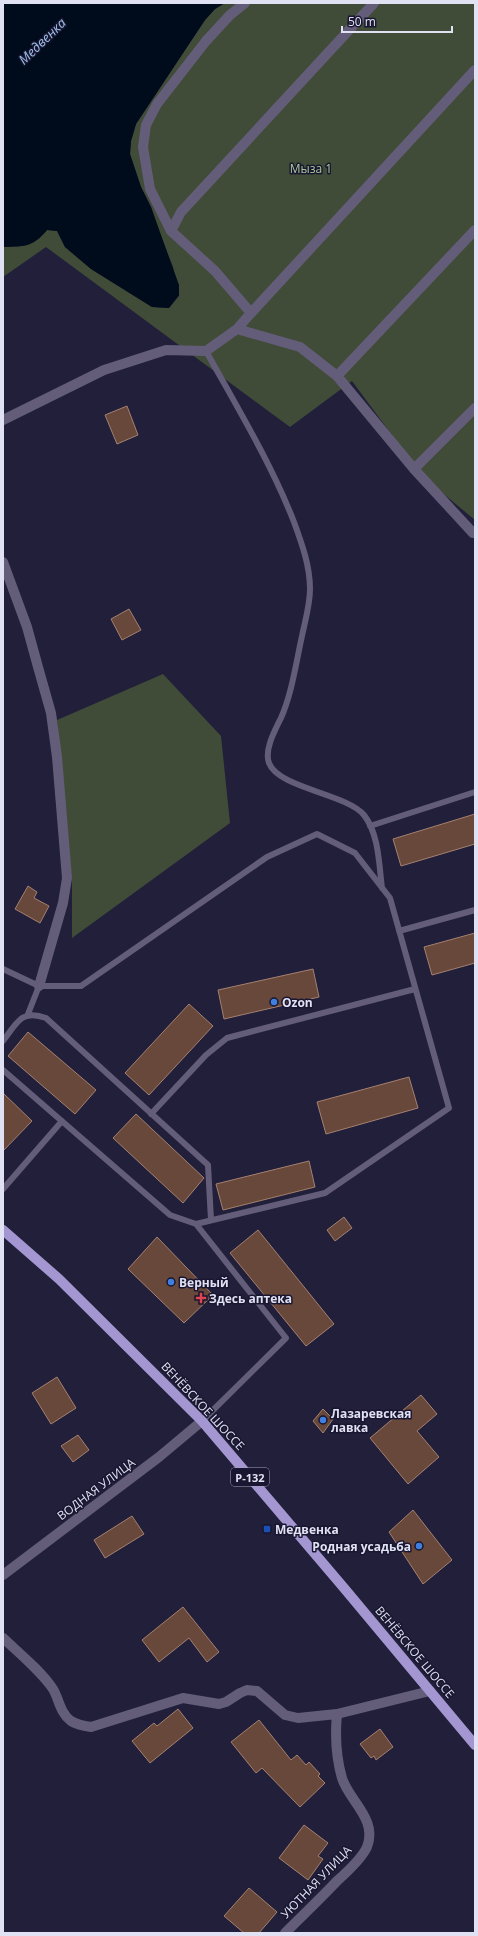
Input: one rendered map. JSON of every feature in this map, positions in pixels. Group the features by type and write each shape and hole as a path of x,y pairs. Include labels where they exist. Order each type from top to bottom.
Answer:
{"main road":[{"name":"ВЕНЁВСКОЕ ШОССЕ","path":"3,1230 59,1279 202,1421 475,1745"}],"street":[{"path":"245,3 230,15 206,40 157,104 146,125 143,147 150,189 171,231 215,270 251,313"},
{"path":"171,231 181,212 374,3"},
{"path":"3,420 104,370 166,350 206,351 237,329 475,70"},
{"path":"337,376 475,230"},
{"path":"237,329 300,347 337,376 414,469 473,533 475,533"},
{"path":"414,469 475,408"},
{"path":"3,562 16,594 51,713 57,757 67,878 63,903 38,986"},
{"name":"ВОДНАЯ УЛИЦА","path":"3,1575 159,1457 202,1421"},
{"path":"3,1638 46,1680 53,1689 62,1711 71,1721 81,1726 91,1727 183,1698 208,1702 226,1702 240,1692 247,1690 257,1691 286,1715 298,1718 337,1714 430,1691"},
{"name":"УЮТНАЯ УЛИЦА","path":"285,1933 352,1866 367,1847 369,1829 362,1811 342,1780 339,1767 336,1734 337,1714"}],"lane":[{"path":"206,351 284,498 299,536 309,577 310,591 308,604 292,684 284,710 269,748 268,761 272,768 284,778 354,808 364,814 377,847 383,889"},
{"path":"370,826 475,792"},
{"path":"3,969 38,986 81,986 267,857 317,834 355,853 390,898 449,1108 325,1193 196,1224"},
{"path":"399,931 475,910"},
{"path":"3,1041 21,1019 28,1014 38,986"},
{"path":"151,1114 206,1055 227,1038 415,989"},
{"path":"28,1014 36,1014 46,1018 208,1165 211,1220"},
{"path":"3,1070 170,1215 196,1224 286,1338 202,1421"},
{"path":"3,1189 62,1121"}],"green space":[{"name":"Мыза 1","path":"225,3 475,3 475,520 423,477 352,381 290,427 46,247 3,277 3,247 22,246 37,239 47,230 57,231 65,247 91,269 152,307 169,308 179,296 173,267 151,207 141,187 130,154 131,141 136,124 205,20 215,9"},
{"path":"163,674 221,736 230,823 72,938 72,883 57,720"}],"water":[{"path":"3,3 225,3 215,9 205,20 136,124 131,141 130,154 141,187 151,207 179,285 179,295 169,308 152,307 91,269 65,247 57,231 47,230 37,240 28,245 3,247"}],"building":[{"path":"127,406 138,435 117,444 105,415"},
{"path":"129,609 141,630 122,640 111,619"},
{"path":"475,814 475,844 401,866 393,839"},
{"path":"28,886 37,892 34,898 49,906 40,923 15,909"},
{"path":"475,933 475,963 432,975 424,947"},
{"path":"313,969 319,997 224,1019 218,990"},
{"path":"189,1004 213,1026 149,1095 125,1073"},
{"path":"28,1032 96,1090 75,1114 8,1056"},
{"path":"409,1077 418,1108 326,1134 317,1102"},
{"path":"3,1093 32,1121 3,1151"},
{"path":"136,1114 204,1178 183,1203 113,1138"},
{"path":"309,1161 315,1187 223,1210 216,1184"},
{"path":"344,1217 352,1228 335,1241 327,1230"},
{"path":"258,1230 334,1324 306,1346 230,1253"},
{"name":"Верный","path":"157,1237 213,1295 184,1323 128,1269"},
{"path":"57,1377 76,1408 51,1424 32,1393"},
{"path":"421,1395 437,1414 417,1431 439,1457 408,1484 370,1438"},
{"name":"Лазаревская лавка","path":"323,1409 333,1419 323,1433 313,1421"},
{"path":"78,1435 89,1450 73,1462 61,1446"},
{"name":"Родная усадьба","path":"413,1510 452,1560 423,1584 389,1532"},
{"path":"132,1516 144,1534 105,1558 94,1540"},
{"path":"183,1607 219,1652 207,1662 189,1638 159,1662 142,1640"},
{"path":"178,1709 193,1728 150,1763 132,1741 154,1723 157,1726"},
{"path":"259,1720 291,1760 297,1755 306,1765 309,1762 320,1774 318,1776 325,1783 300,1807 262,1768 256,1773 231,1742"},
{"path":"380,1729 393,1747 376,1760 374,1756 371,1758 360,1744"},
{"path":"304,1825 328,1843 318,1856 323,1859 308,1880 279,1858"},
{"path":"249,1888 277,1912 259,1933 244,1933 224,1916"}],"place":[{"name":"Ozon","path":"274,1002"},
{"name":"Верный","path":"171,1282"},
{"name":"Здесь аптека","path":"201,1298"},
{"name":"Лазаревская лавка","path":"323,1420"},
{"name":"Медвенка","path":"267,1529"},
{"name":"Родная усадьба","path":"419,1546"}]}
